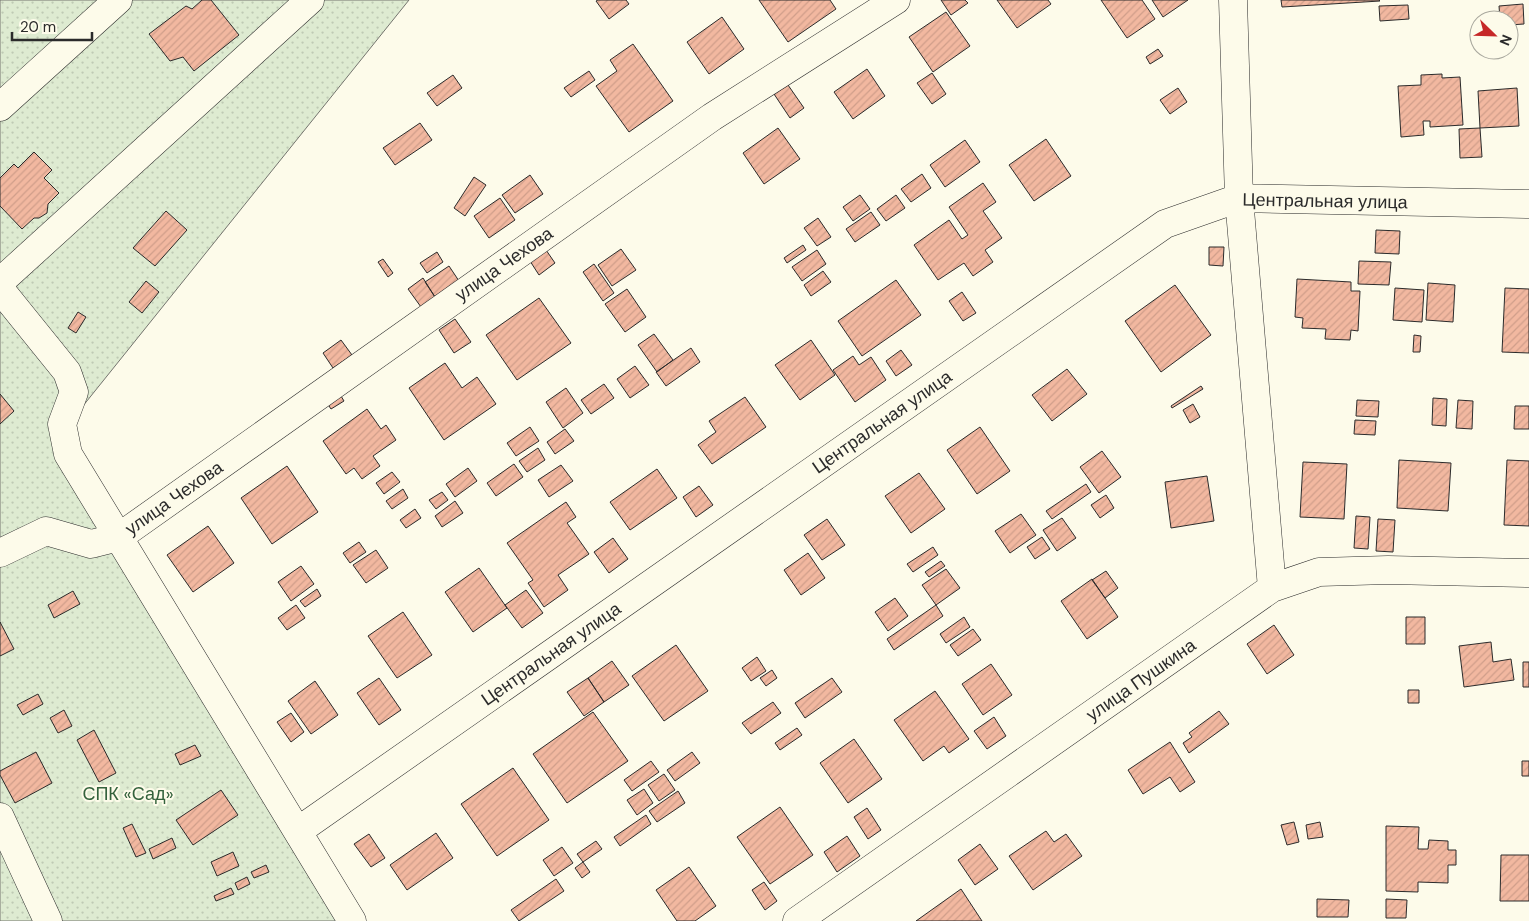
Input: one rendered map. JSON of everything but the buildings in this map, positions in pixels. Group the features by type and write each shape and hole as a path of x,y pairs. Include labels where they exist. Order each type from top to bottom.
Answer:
{"street":[{"path":"0,107 118,0"},
{"path":"0,282 310,0"},
{"name":"улица Чехова","path":"119,537 712,117 896,0"},
{"path":"1233,0 1239,198 1272,588"},
{"name":"Центральная улица","path":"298,832 1165,224 1239,198 1529,204"},
{"path":"0,289 67,372 74,392 62,424 68,454 352,921"},
{"path":"0,553 46,531 91,544 119,537"},
{"name":"улица Пушкина","path":"796,921 1272,588 1319,572 1388,570 1529,573"},
{"path":"0,817 48,921"}],"green space":[{"name":"СПК «Сад»","path":"0,0 409,0 54,442 359,921 0,921"}]}
